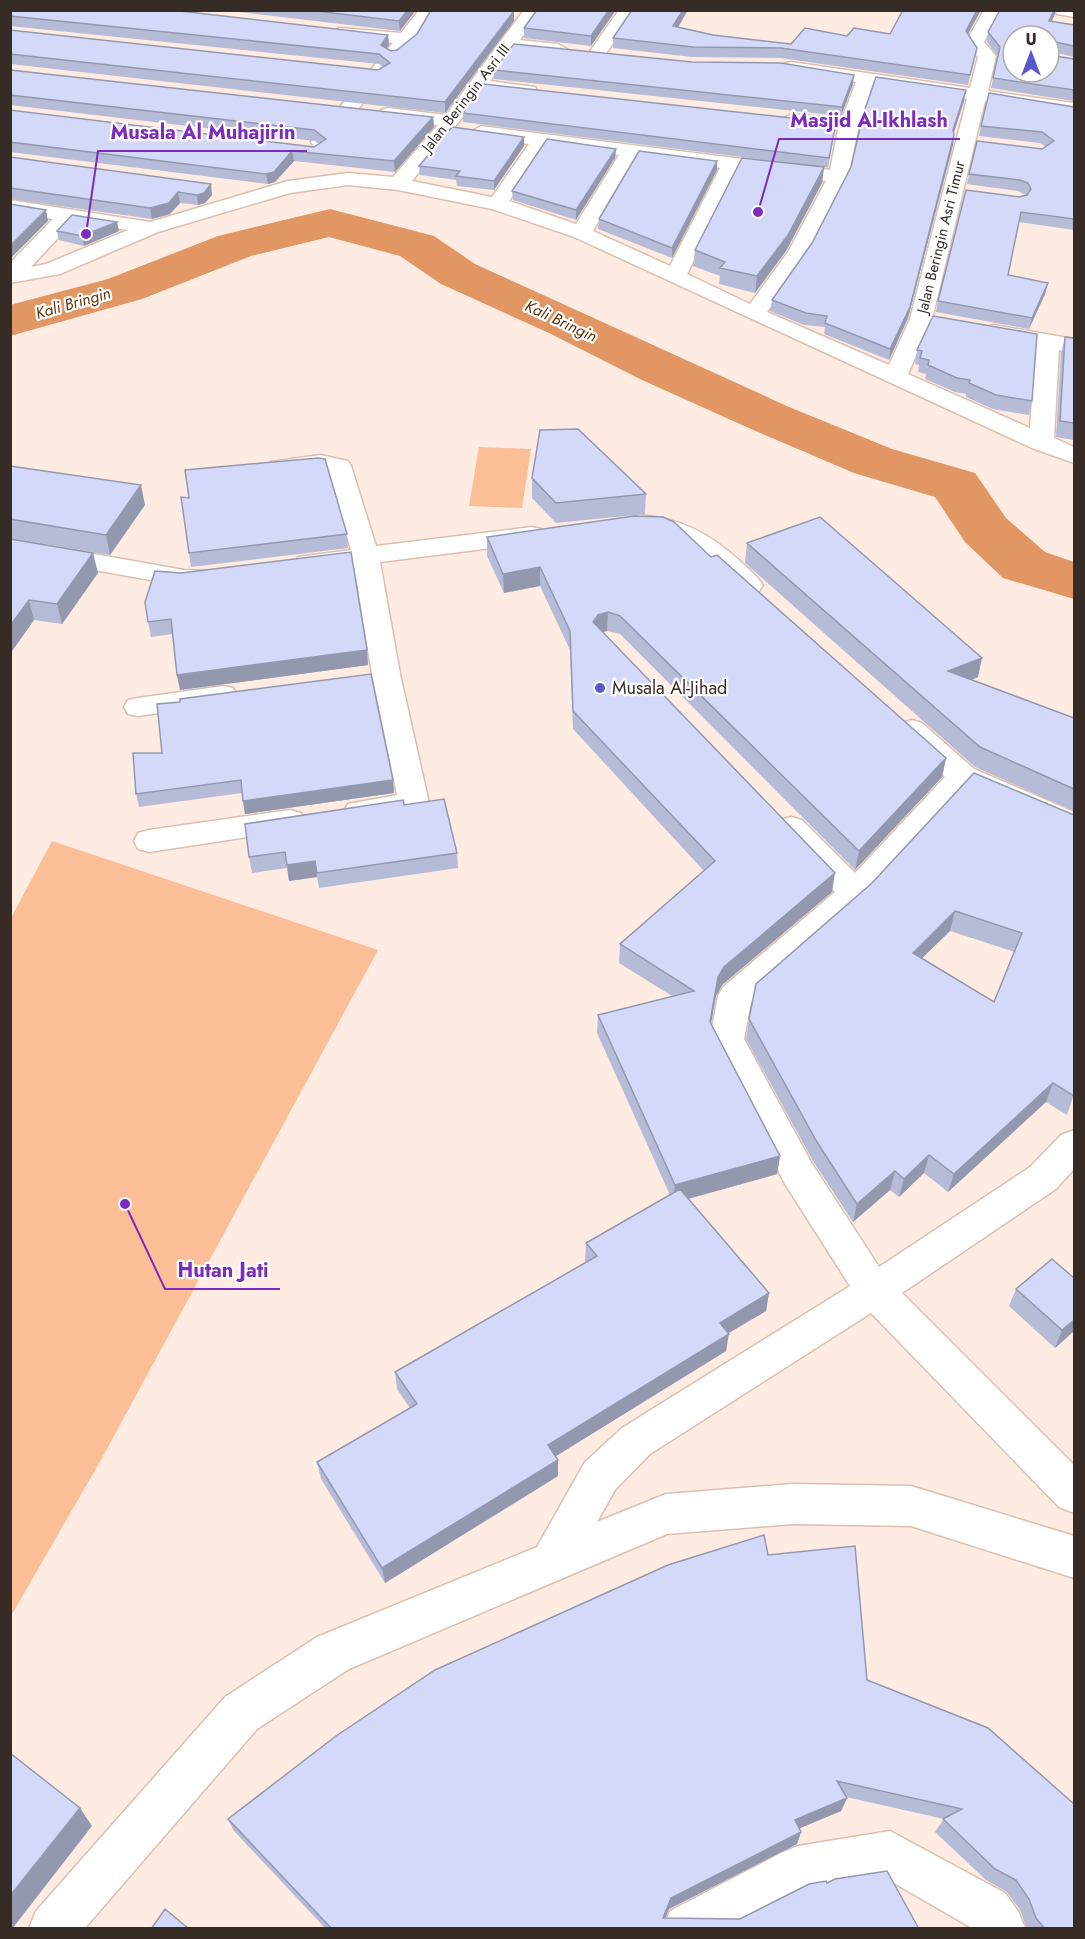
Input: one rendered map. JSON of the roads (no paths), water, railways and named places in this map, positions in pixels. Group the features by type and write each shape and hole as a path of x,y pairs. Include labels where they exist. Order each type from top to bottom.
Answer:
{"street":[{"path":"288,187 307,156 350,110 409,39 429,10"},
{"path":"597,54 628,10"},
{"path":"993,10 975,42 980,48 1001,51"},
{"path":"1063,10 1074,12"},
{"path":"508,13 531,13"},
{"name":"Jalan Beringin Asri III","path":"398,184 448,124 531,13"},
{"path":"329,30 409,39"},
{"path":"508,44 616,57"},
{"name":"Jalan Beringin Asri Timur","path":"895,377 921,319 963,142 987,56 980,48"},
{"path":"769,65 867,77 1074,109"},
{"path":"356,70 380,72"},
{"path":"754,314 798,253 837,177 849,125 867,77"},
{"path":"476,85 545,93"},
{"path":"326,107 541,140 837,177"},
{"path":"773,118 849,125"},
{"path":"497,204 541,140"},
{"path":"963,142 985,145"},
{"path":"581,233 631,152"},
{"path":"675,277 732,165"},
{"path":"10,277 52,269 151,228 288,187 348,179 398,184 497,204 581,233 754,314 1074,456"},
{"path":"219,186 267,193"},
{"path":"952,191 974,194"},
{"path":"10,206 151,228"},
{"path":"10,277 69,214"},
{"path":"921,319 944,323"},
{"path":"967,327 1074,346"},
{"path":"1041,443 1048,341"},
{"path":"149,841 414,803 374,676 366,555 339,466 320,462 253,470"},
{"path":"618,525 667,524 684,531 709,548 770,603"},
{"path":"286,565 561,532"},
{"path":"10,547 184,578 218,574"},
{"path":"138,706 244,693"},
{"path":"893,713 963,776 1074,824"},
{"path":"963,776 855,893 735,996 727,1039 798,1173 874,1291 1073,1489"},
{"path":"772,809 855,893"},
{"path":"551,1563 600,1476 636,1441 874,1291 1043,1178 1074,1145"},
{"path":"53,1929 241,1713 333,1653 666,1514 793,1504 910,1506 1074,1557"},
{"path":"687,1929 798,1870 890,1855 988,1910 1001,1929"}],"waterway":[{"name":"Kali Bringin","path":"10,321 125,289 235,246 330,223 417,246 458,274 567,322 660,369 770,418 873,461 955,485 985,530 1024,565 1074,581"}],"place":[{"name":"Masjid Al-Ikhlash","path":"758,212"},
{"name":"Musala Al Muhajirin","path":"86,234"},
{"name":"Musala Al-Jihad","path":"600,688"},
{"name":"Hutan Jati","path":"125,1204"}]}
